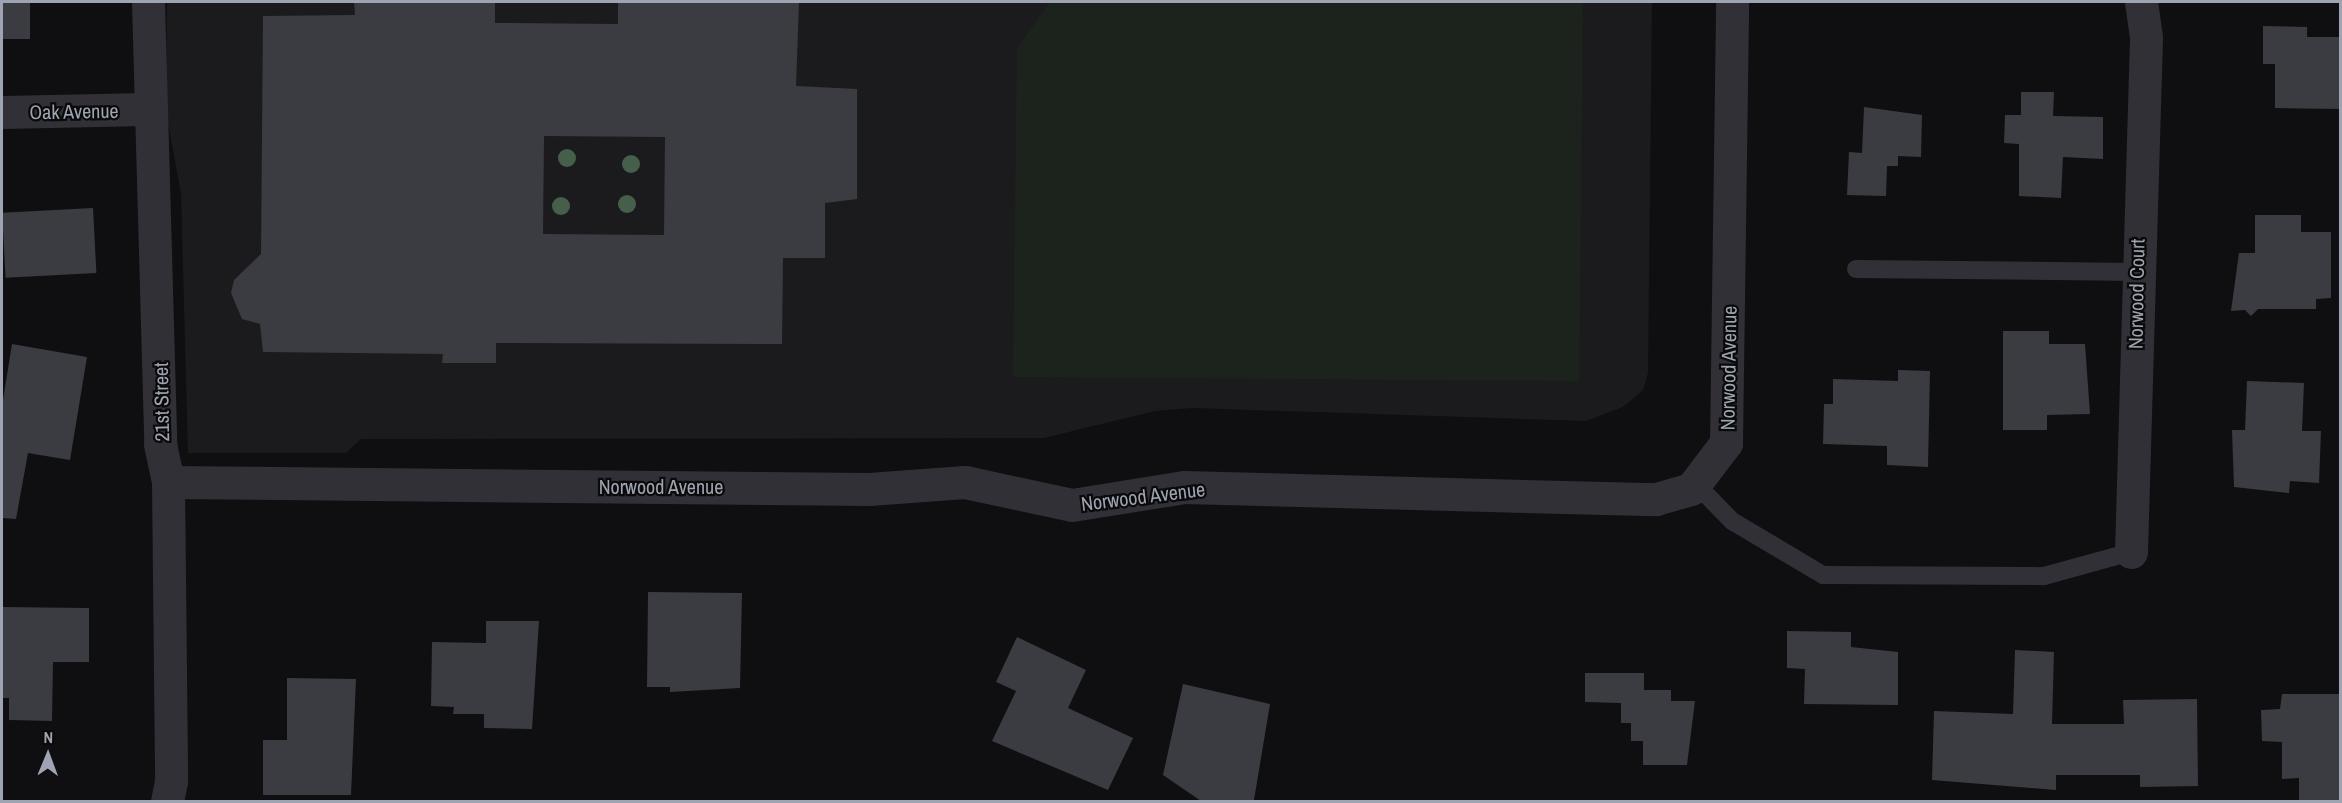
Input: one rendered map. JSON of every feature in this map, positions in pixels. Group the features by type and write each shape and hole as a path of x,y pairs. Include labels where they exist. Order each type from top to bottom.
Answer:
{"street":[{"name":"21st Street","path":"148,2 147,109 156,182 160,444 168,482 171,781 167,801"},
{"name":"Norwood Avenue","path":"168,482 869,489 965,482 1072,505 1184,487 1656,499 1696,484 1726,443 1732,2"},
{"name":"Norwood Court","path":"2131,552 2137,272 2146,37 2141,2"},
{"name":"Norwood Court","path":"2146,37 2157,2"},
{"name":"Oak Avenue","path":"2,112 147,109"}],"lane":[{"path":"1856,268 2137,272"},
{"path":"1696,484 1732,521 1823,575 2044,576 2131,552"}],"shaded area":[{"path":"167,2 1652,2 1648,373 1643,390 1623,407 1586,421 1192,408 1155,411 1044,438 361,439 346,453 188,453 181,193 166,113"},
{"path":"1050,2 1583,2 1579,381 1013,377 1017,48"}],"building":[{"path":"2,2 30,2 30,39 2,39"},
{"path":"354,2 495,3 495,23 618,24 618,2 799,2 796,86 857,89 857,199 825,203 825,258 783,258 782,344 496,343 496,363 442,363 443,354 263,352 260,324 242,319 231,293 234,280 261,254 263,16 355,15","holes":["544,136 665,137 664,235 543,234"]},
{"path":"2263,26 2307,27 2307,37 2340,37 2340,109 2275,108 2275,64 2263,64"},
{"path":"2021,92 2054,92 2053,116 2103,117 2103,159 2063,157 2061,198 2019,196 2019,144 2004,143 2005,115 2021,115"},
{"path":"1864,107 1922,115 1921,157 1898,156 1898,166 1887,166 1886,196 1847,195 1849,152 1862,153"},
{"path":"93,208 96,273 6,278 2,213"},
{"path":"2255,215 2301,215 2301,232 2331,232 2331,298 2316,299 2316,309 2258,309 2251,316 2245,310 2231,311 2239,253 2255,253"},
{"path":"2003,331 2049,331 2049,344 2085,344 2090,414 2047,415 2047,430 2003,430"},
{"path":"12,344 87,357 70,460 28,453 16,519 2,518 2,406"},
{"path":"1898,370 1930,371 1928,467 1887,465 1887,446 1823,444 1824,404 1833,404 1833,379 1898,381"},
{"path":"2247,381 2304,383 2302,431 2321,431 2319,483 2290,481 2289,493 2234,487 2232,430 2245,430"},
{"path":"648,592 742,593 740,688 670,692 670,687 647,687"},
{"path":"2,607 89,608 89,662 53,662 52,721 9,720 9,698 2,698"},
{"path":"486,621 539,621 532,729 484,728 484,714 453,714 454,707 431,706 432,642 486,643"},
{"path":"1787,631 1851,632 1851,647 1898,652 1898,705 1804,704 1805,669 1787,668"},
{"path":"1017,637 1086,670 1068,708 1133,738 1108,790 992,741 1016,691 996,682"},
{"path":"2015,650 2054,652 2052,724 2124,724 2123,700 2197,699 2198,786 2140,787 2140,775 2056,775 2056,790 1932,780 1934,711 2013,714"},
{"path":"1585,673 1644,673 1644,690 1671,690 1671,701 1695,701 1687,765 1643,765 1643,741 1631,741 1631,723 1621,723 1621,703 1585,702"},
{"path":"287,678 356,679 351,795 263,795 263,740 287,740"},
{"path":"1183,684 1270,704 1254,800 1201,801 1163,775"},
{"path":"2282,694 2340,694 2340,801 2299,801 2299,778 2282,779 2282,742 2262,741 2261,710 2280,709"}]}
